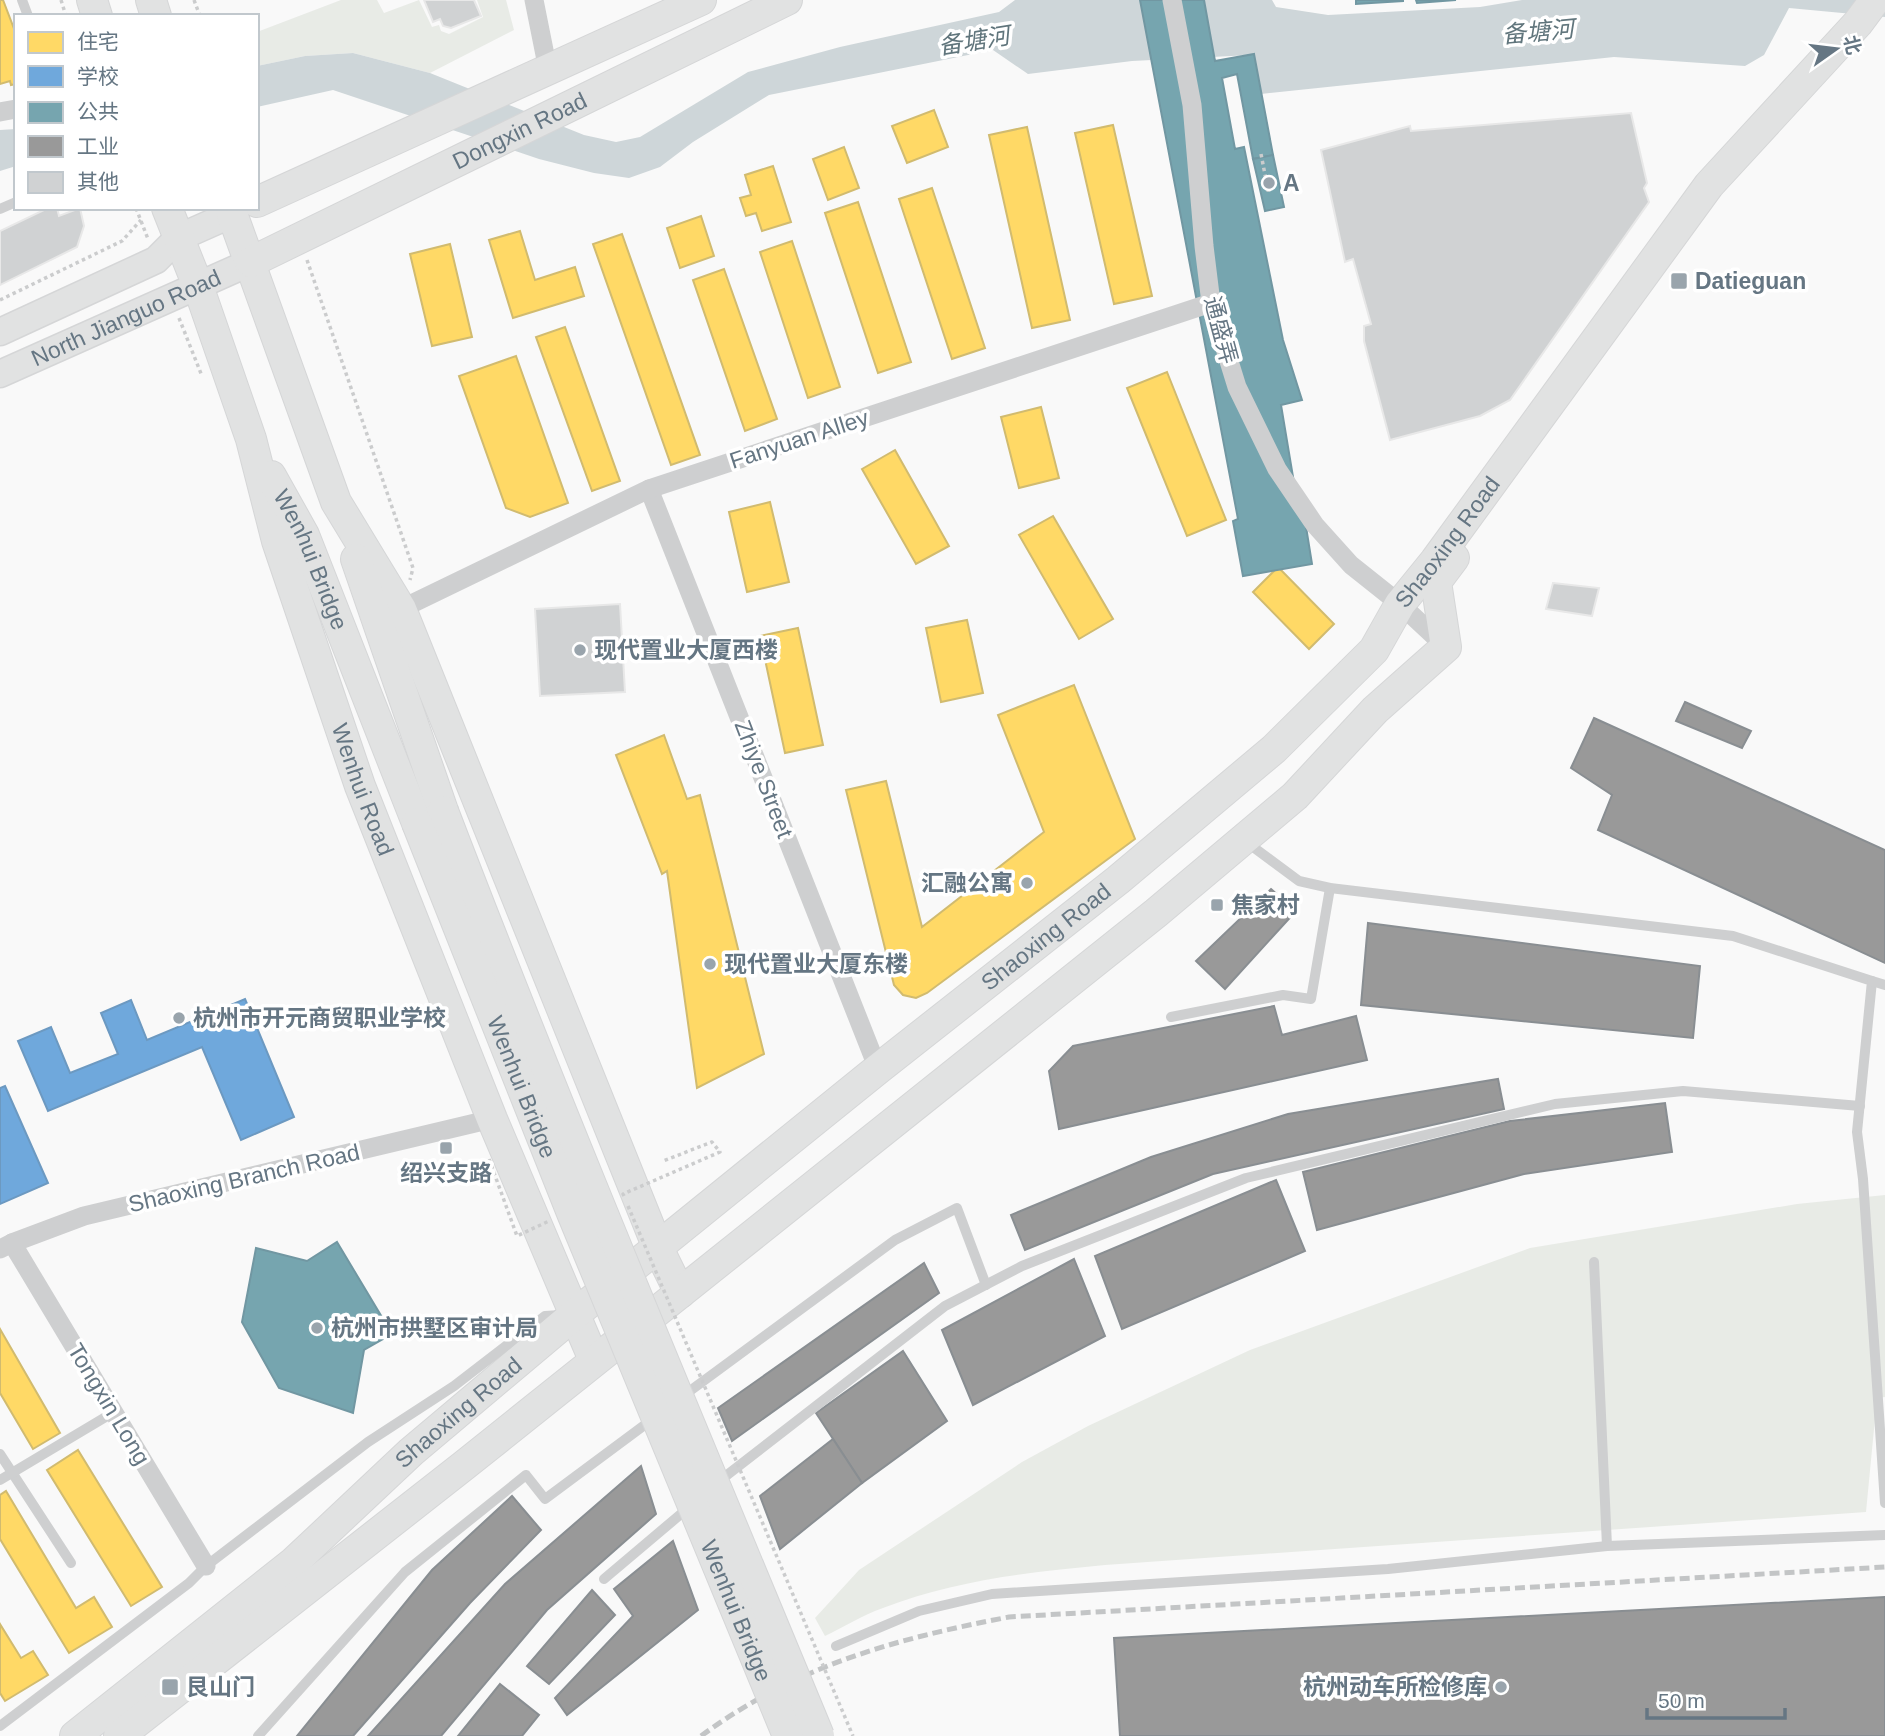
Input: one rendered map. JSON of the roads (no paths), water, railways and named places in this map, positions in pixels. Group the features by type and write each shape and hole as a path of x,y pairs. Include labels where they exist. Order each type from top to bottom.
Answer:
{"main road":[{"name":"Dongxin Road","path":"259,200 701,0"},
{"name":"Dongxin Road","path":"251,262 788,0"},
{"name":"Shaoxing Road","path":"75,1736 294,1562 411,1452 575,1314 878,1069 1118,880 1274,749 1374,650 1400,604 1435,561 1710,185 1873,15"},
{"name":"Shaoxing Road","path":"118,1736 462,1467 1146,922 1295,796 1375,710 1446,647 1436,582 1719,199 1830,78 1873,15"},
{"name":"North Jianguo Road","path":"0,332 156,260 178,238 237,210"},
{"path":"241,210 251,262 336,502 401,609 658,1248 680,1293"},
{"name":"Wenhui Road","path":"154,214 178,238 198,286 251,439 277,541 360,786 492,1119 594,1360"},
{"name":"North Jianguo Road","path":"0,374 251,262"},
{"name":"Wenhui Bridge","path":"251,439 304,535 430,817 494,945 819,1736"},
{"name":"Wenhui Bridge","path":"336,502 430,817 566,1201 788,1736"}],"street":[{"path":"534,0 548,70"},
{"name":"通盛弄","path":"1172,0 1192,105 1211,303 1237,387 1277,469 1315,525 1351,565 1400,604 1446,647"},
{"name":"Fanyuan Alley","path":"401,609 649,489 1211,303"},
{"name":"Zhiye Street","path":"649,489 878,1069"},
{"name":"Shaoxing Branch Road","path":"6,1246 84,1216 492,1119"},
{"name":"Tongxin Long","path":"6,1246 114,1412 206,1566"}],"lane":[{"path":"1244,839 1299,881 1330,888 1733,936 1885,985"},
{"path":"1171,1017 1283,995 1311,999 1330,888"},
{"path":"1872,981 1857,1132 1863,1180 1885,1503"},
{"path":"708,1491 749,1456 945,1306 1022,1265 1246,1178 1555,1104 1683,1091 1860,1106"},
{"path":"258,1736 405,1572 526,1475 545,1499 895,1240 957,1208 986,1284"},
{"path":"1594,1262 1607,1546"},
{"path":"0,1726 189,1583 206,1566 368,1442 454,1386 545,1316 575,1314"},
{"path":"0,1480 114,1412"},
{"path":"0,1454 71,1563"},
{"path":"604,1579 697,1500"},
{"path":"836,1646 919,1611 992,1594 1388,1569 1607,1546 1885,1535"}],"water":[{"name":"备塘河","path":"1015,0 1272,0 1276,7 1328,15 1480,7 1522,0 1885,0 1885,17 1789,8 1764,55 1745,66 1614,57 1261,94 1251,55 1132,61 1028,74 993,50 769,95 693,142 660,167 629,178 594,173 539,159 333,90 259,107 259,66 305,56 353,53 430,73 584,135 616,142 640,137 748,72 840,47 999,12"},
{"path":"14,129 14,167 0,171 0,130"}],"railway":[{"path":"701,1736 773,1691 847,1658 926,1635 1009,1617 1885,1567"}],"place":[{"name":"A","path":"1269,183"},
{"name":"Datieguan","path":"1679,281"},
{"name":"现代置业大厦西楼","path":"580,650"},
{"name":"汇融公寓","path":"1027,883"},
{"name":"焦家村","path":"1217,905"},
{"name":"现代置业大厦东楼","path":"710,964"},
{"name":"杭州市开元商贸职业学校","path":"179,1018"},
{"name":"绍兴支路","path":"446,1148"},
{"name":"杭州市拱墅区审计局","path":"317,1328"},
{"name":"艮山门","path":"170,1687"},
{"name":"杭州动车所检修库","path":"1501,1687"}]}
